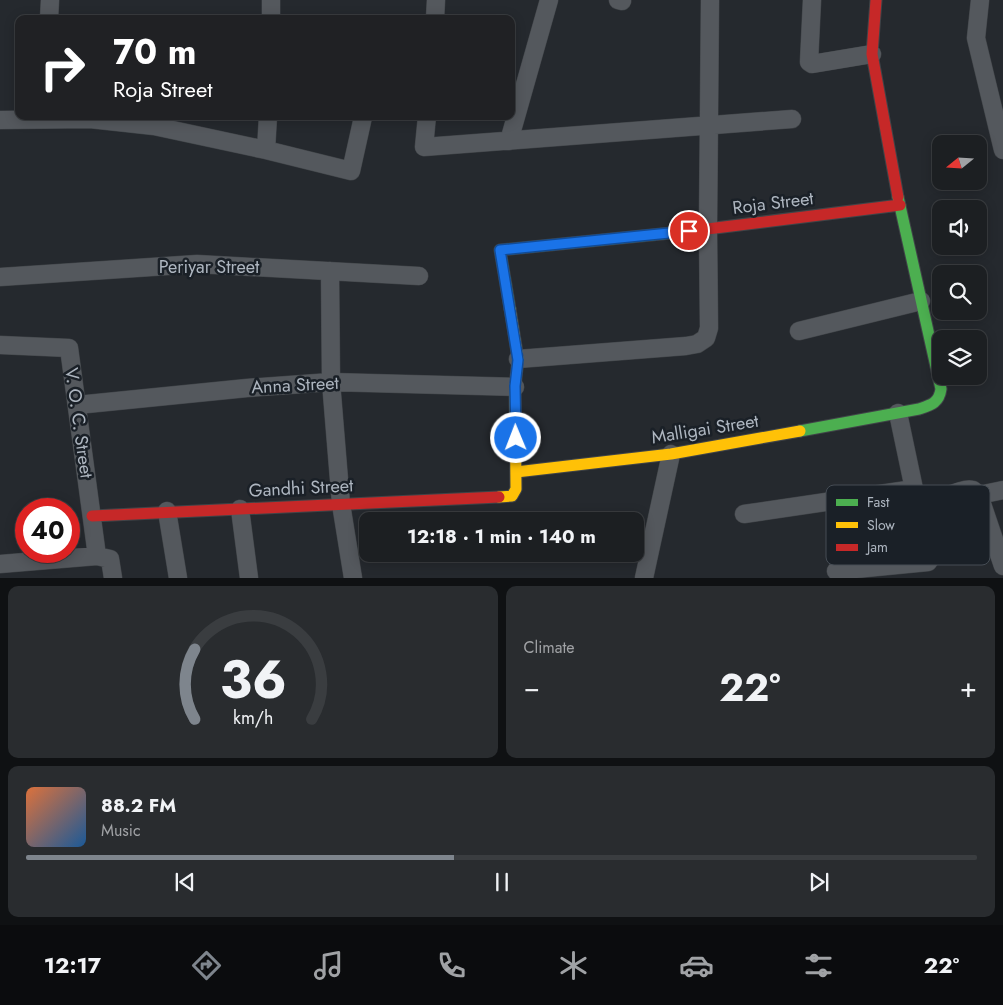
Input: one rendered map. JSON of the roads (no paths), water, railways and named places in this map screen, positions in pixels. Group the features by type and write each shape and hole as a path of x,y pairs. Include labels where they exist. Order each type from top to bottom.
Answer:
{"street":[{"path":"49,15 50,0"},
{"path":"271,0 271,15"},
{"path":"435,15 436,0"},
{"path":"515,120 549,0"},
{"path":"618,0 622,1"},
{"path":"516,472 515,386 518,360 686,346 697,344 706,338 709,328 710,0"},
{"path":"812,0 809,62 812,64 872,54"},
{"path":"799,330 921,302 900,205 872,54 876,0"},
{"path":"980,0 976,38 1003,150"},
{"path":"0,120 15,119"},
{"path":"427,120 424,147 709,127 792,119"},
{"path":"115,120 154,126 266,150 351,171 362,120"},
{"path":"266,150 268,120"},
{"path":"509,141 515,120"},
{"name":"Roja Street","path":"518,360 500,250 708,229 900,205"},
{"name":"Periyar Street","path":"0,277 197,264 419,276"},
{"path":"330,271 330,382 341,504 354,578"},
{"name":"Malligai Street","path":"516,472 670,454 898,413 934,403 940,396 941,389 921,302"},
{"name":"V. O. C. Street","path":"0,345 69,348 97,556"},
{"name":"Anna Street","path":"77,405 247,388 330,382 515,386"},
{"path":"898,413 917,485"},
{"path":"644,578 670,454"},
{"name":"Gandhi Street","path":"92,516 512,496 516,489 516,472"},
{"path":"990,493 1003,490"},
{"path":"744,514 826,505"},
{"path":"240,509 249,578"},
{"path":"167,511 178,578"},
{"path":"990,525 1003,566"},
{"path":"0,564 97,556 110,559 113,578"},
{"path":"836,571 897,565"}]}
